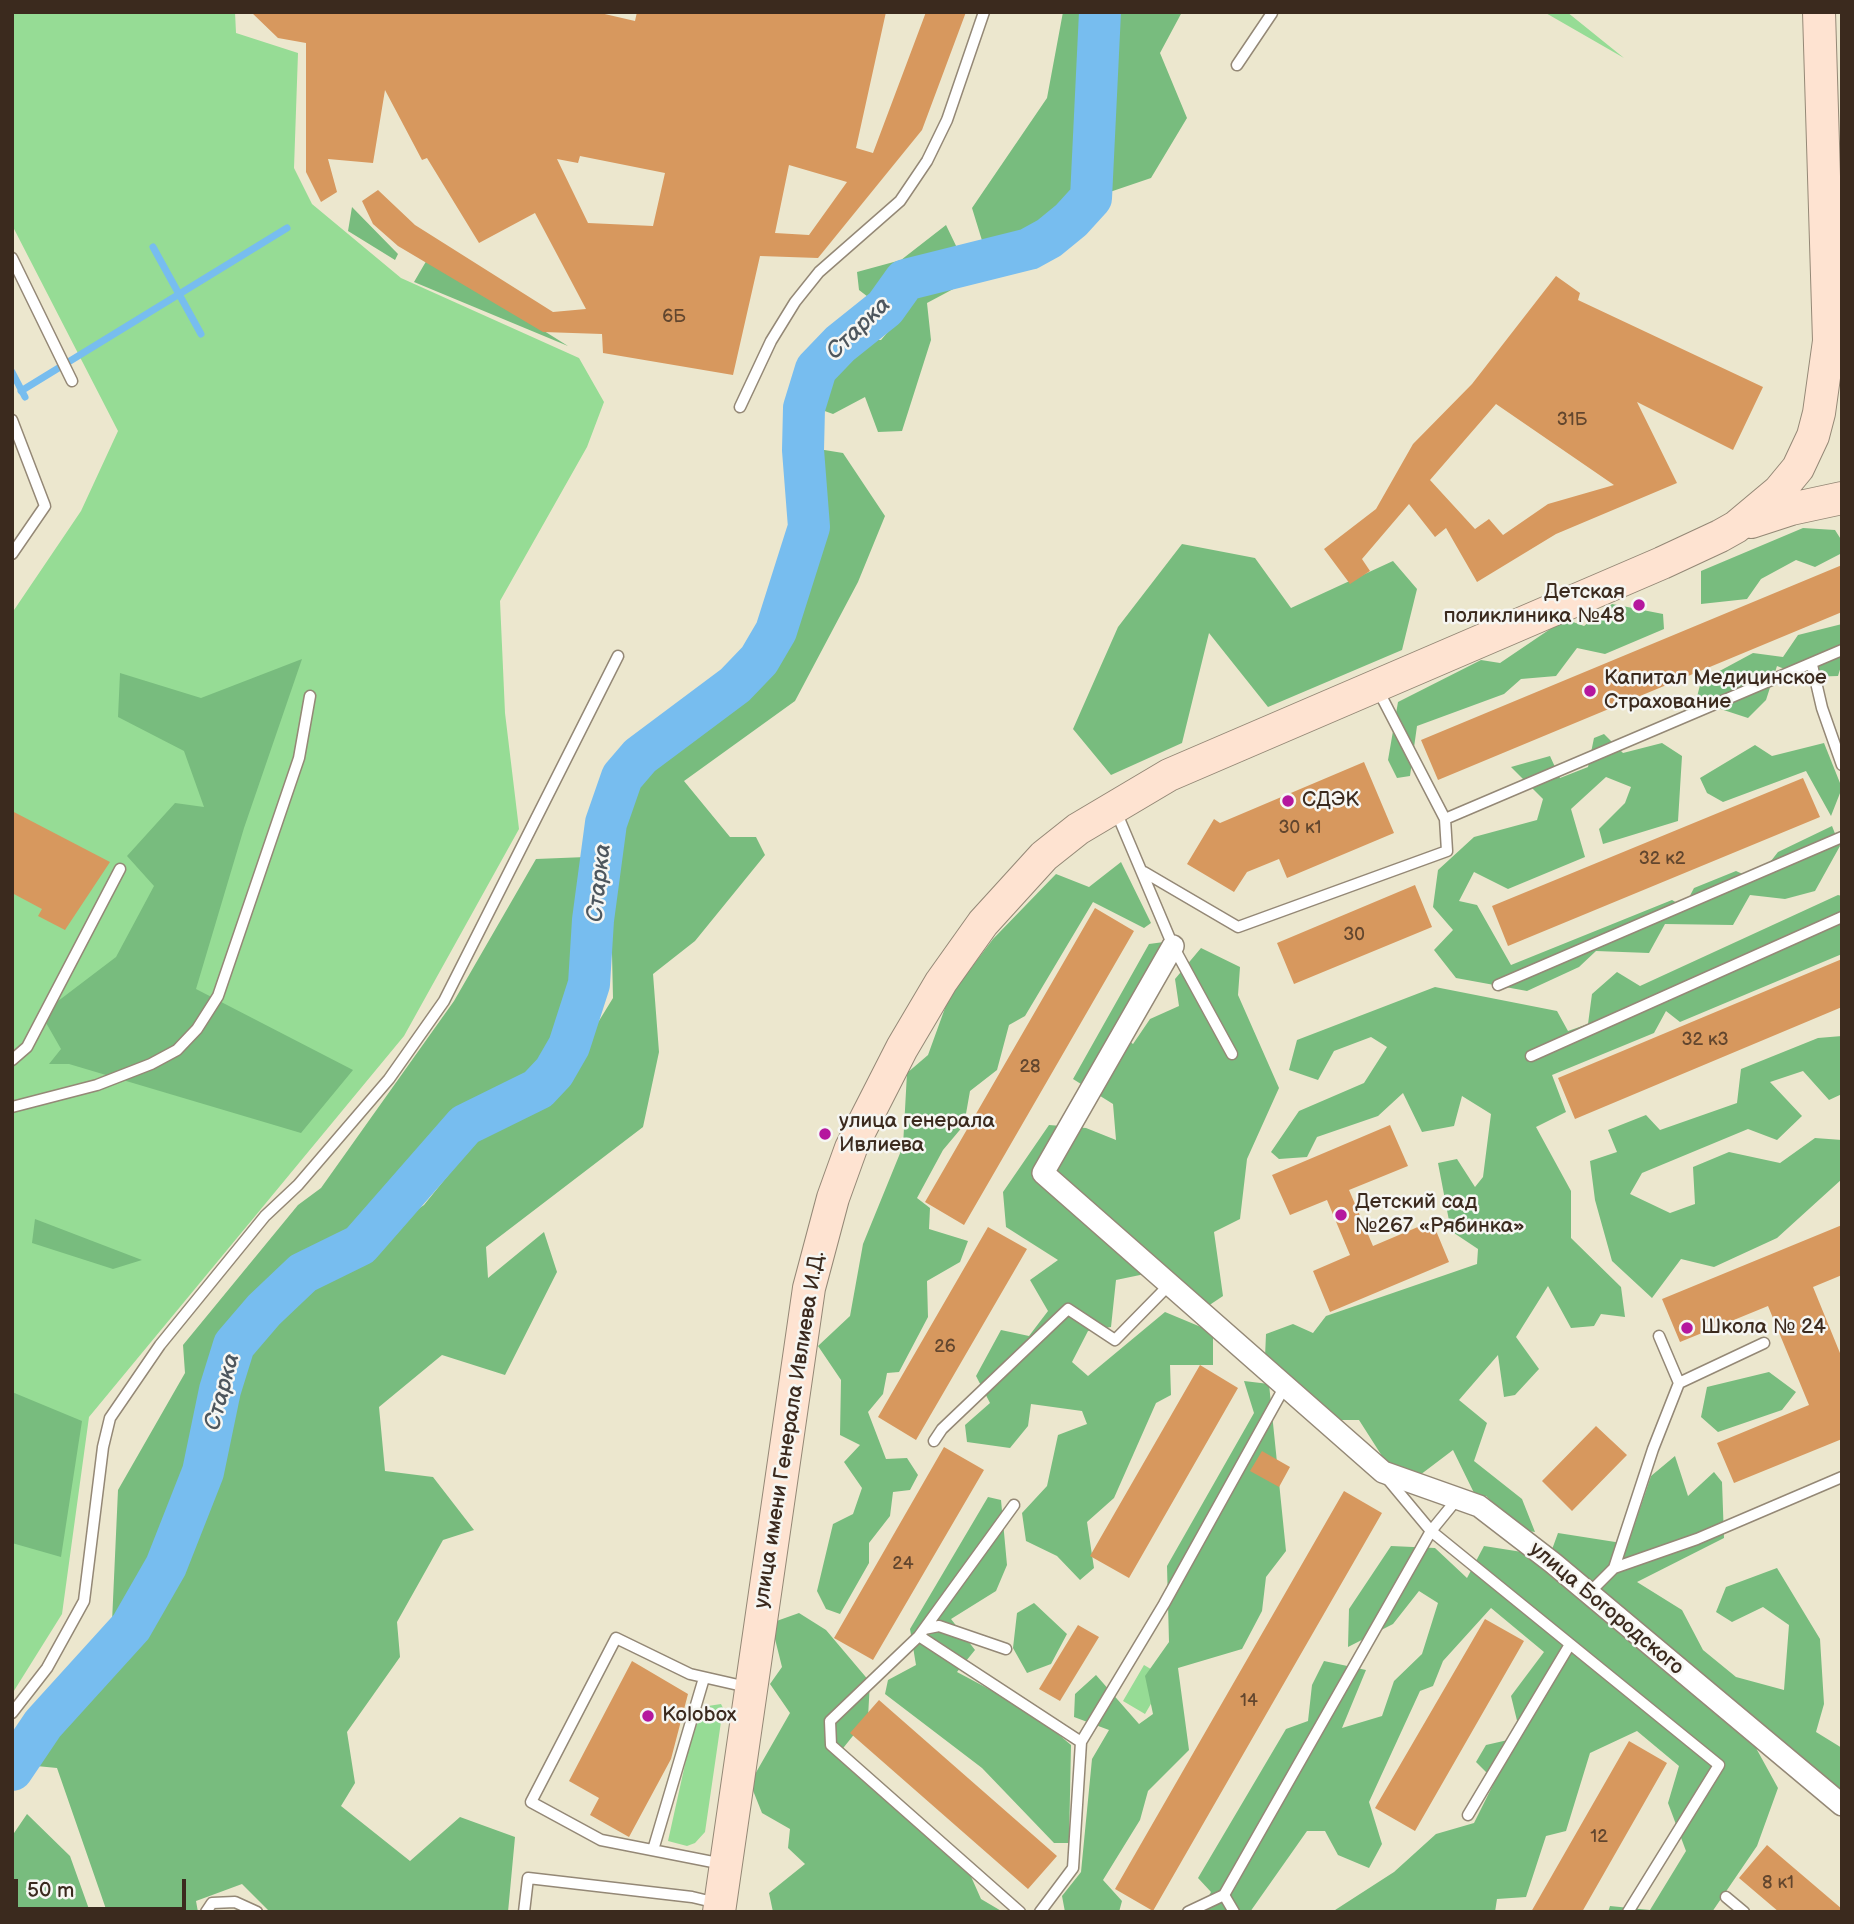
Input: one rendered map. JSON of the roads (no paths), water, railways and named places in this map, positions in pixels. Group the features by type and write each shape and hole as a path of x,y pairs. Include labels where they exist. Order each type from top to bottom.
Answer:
{"street":[{"name":"улица имени Генерала Ивлиева И.Д.","path":"719,1908 809,1288 833,1198 851,1148 902,1048 941,982 983,923 1044,856 1114,807 1169,775 1662,564 1736,527 1779,491 1798,468 1819,413 1829,341 1819,12"},
{"path":"1829,341 1842,376"},
{"path":"1736,527 1791,509 1842,498"},
{"name":"улица Богородского","path":"1173,946 1043,1173 1382,1472 1479,1506 1589,1593 1842,1805"}],"lane":[{"path":"740,407 771,341 795,302 819,272 900,201 927,161 947,120 984,12"},
{"path":"1237,65 1272,13"},
{"path":"12,258 72,381"},
{"path":"12,420 45,506 12,554"},
{"path":"1445,818 1812,665 1842,650"},
{"path":"12,1713 47,1668 83,1601 103,1447 110,1418 160,1345 265,1216 298,1185 389,1079 444,1001 618,656"},
{"path":"1812,665 1822,708 1842,765"},
{"path":"1144,872 1238,928 1447,851 1445,818 1375,685"},
{"path":"12,1107 97,1085 151,1064 177,1050 197,1029 218,996 286,798 299,758 310,696"},
{"path":"1114,807 1144,872 1173,946 1232,1054"},
{"path":"1498,985 1842,837"},
{"path":"12,1060 27,1047 120,869"},
{"path":"1531,1056 1842,917"},
{"path":"934,1441 943,1429 1068,1309 1115,1340 1168,1286"},
{"path":"1659,1336 1679,1383"},
{"path":"1614,1568 1653,1449 1679,1383 1764,1343"},
{"path":"1040,1912 1073,1868 1081,1742 1164,1604 1285,1386"},
{"path":"1382,1472 1431,1531 1569,1646 1719,1765 1628,1912"},
{"path":"1589,1593 1614,1568 1697,1539 1842,1476"},
{"path":"1188,1912 1224,1895 1431,1531 1458,1498"},
{"path":"1014,1505 921,1633 830,1721 831,1745 1020,1912"},
{"path":"921,1633 939,1626 1006,1649"},
{"path":"921,1633 1081,1742"},
{"path":"725,1864 601,1840 531,1802 616,1638 690,1674 750,1687"},
{"path":"1468,1815 1569,1646"},
{"path":"653,1850 704,1678"},
{"path":"524,1912 528,1878 692,1897 719,1908"},
{"path":"1224,1895 1234,1912"},
{"path":"1726,1897 1744,1912"},
{"path":"206,1912 212,1902 235,1902 257,1912"}],"waterway":[{"name":"Старка","path":"12,1770 43,1724 131,1627 166,1566 203,1472 220,1390 234,1345 264,1310 303,1273 360,1245 465,1125 538,1089 554,1072 569,1046 589,984 593,920 606,823 622,777 640,756 735,685 759,660 776,631 809,527 803,450 804,408 816,369 840,344 885,308 905,280 1029,249 1049,238 1071,220 1091,198 1100,12"},
{"path":"21,391 287,228"},
{"path":"153,247 201,334"},
{"path":"12,372 25,397"}],"place":[{"name":"Детская поликлиника №48","path":"1639,605"},
{"name":"Капитал Медицинское Страхование","path":"1590,691"},
{"name":"СДЭК","path":"1288,801"},
{"name":"улица генерала Ивлиева","path":"825,1134"},
{"name":"Детский сад №267 «Рябинка»","path":"1341,1215"},
{"name":"Школа № 24","path":"1687,1328"},
{"name":"Kolobox","path":"648,1716"}]}
